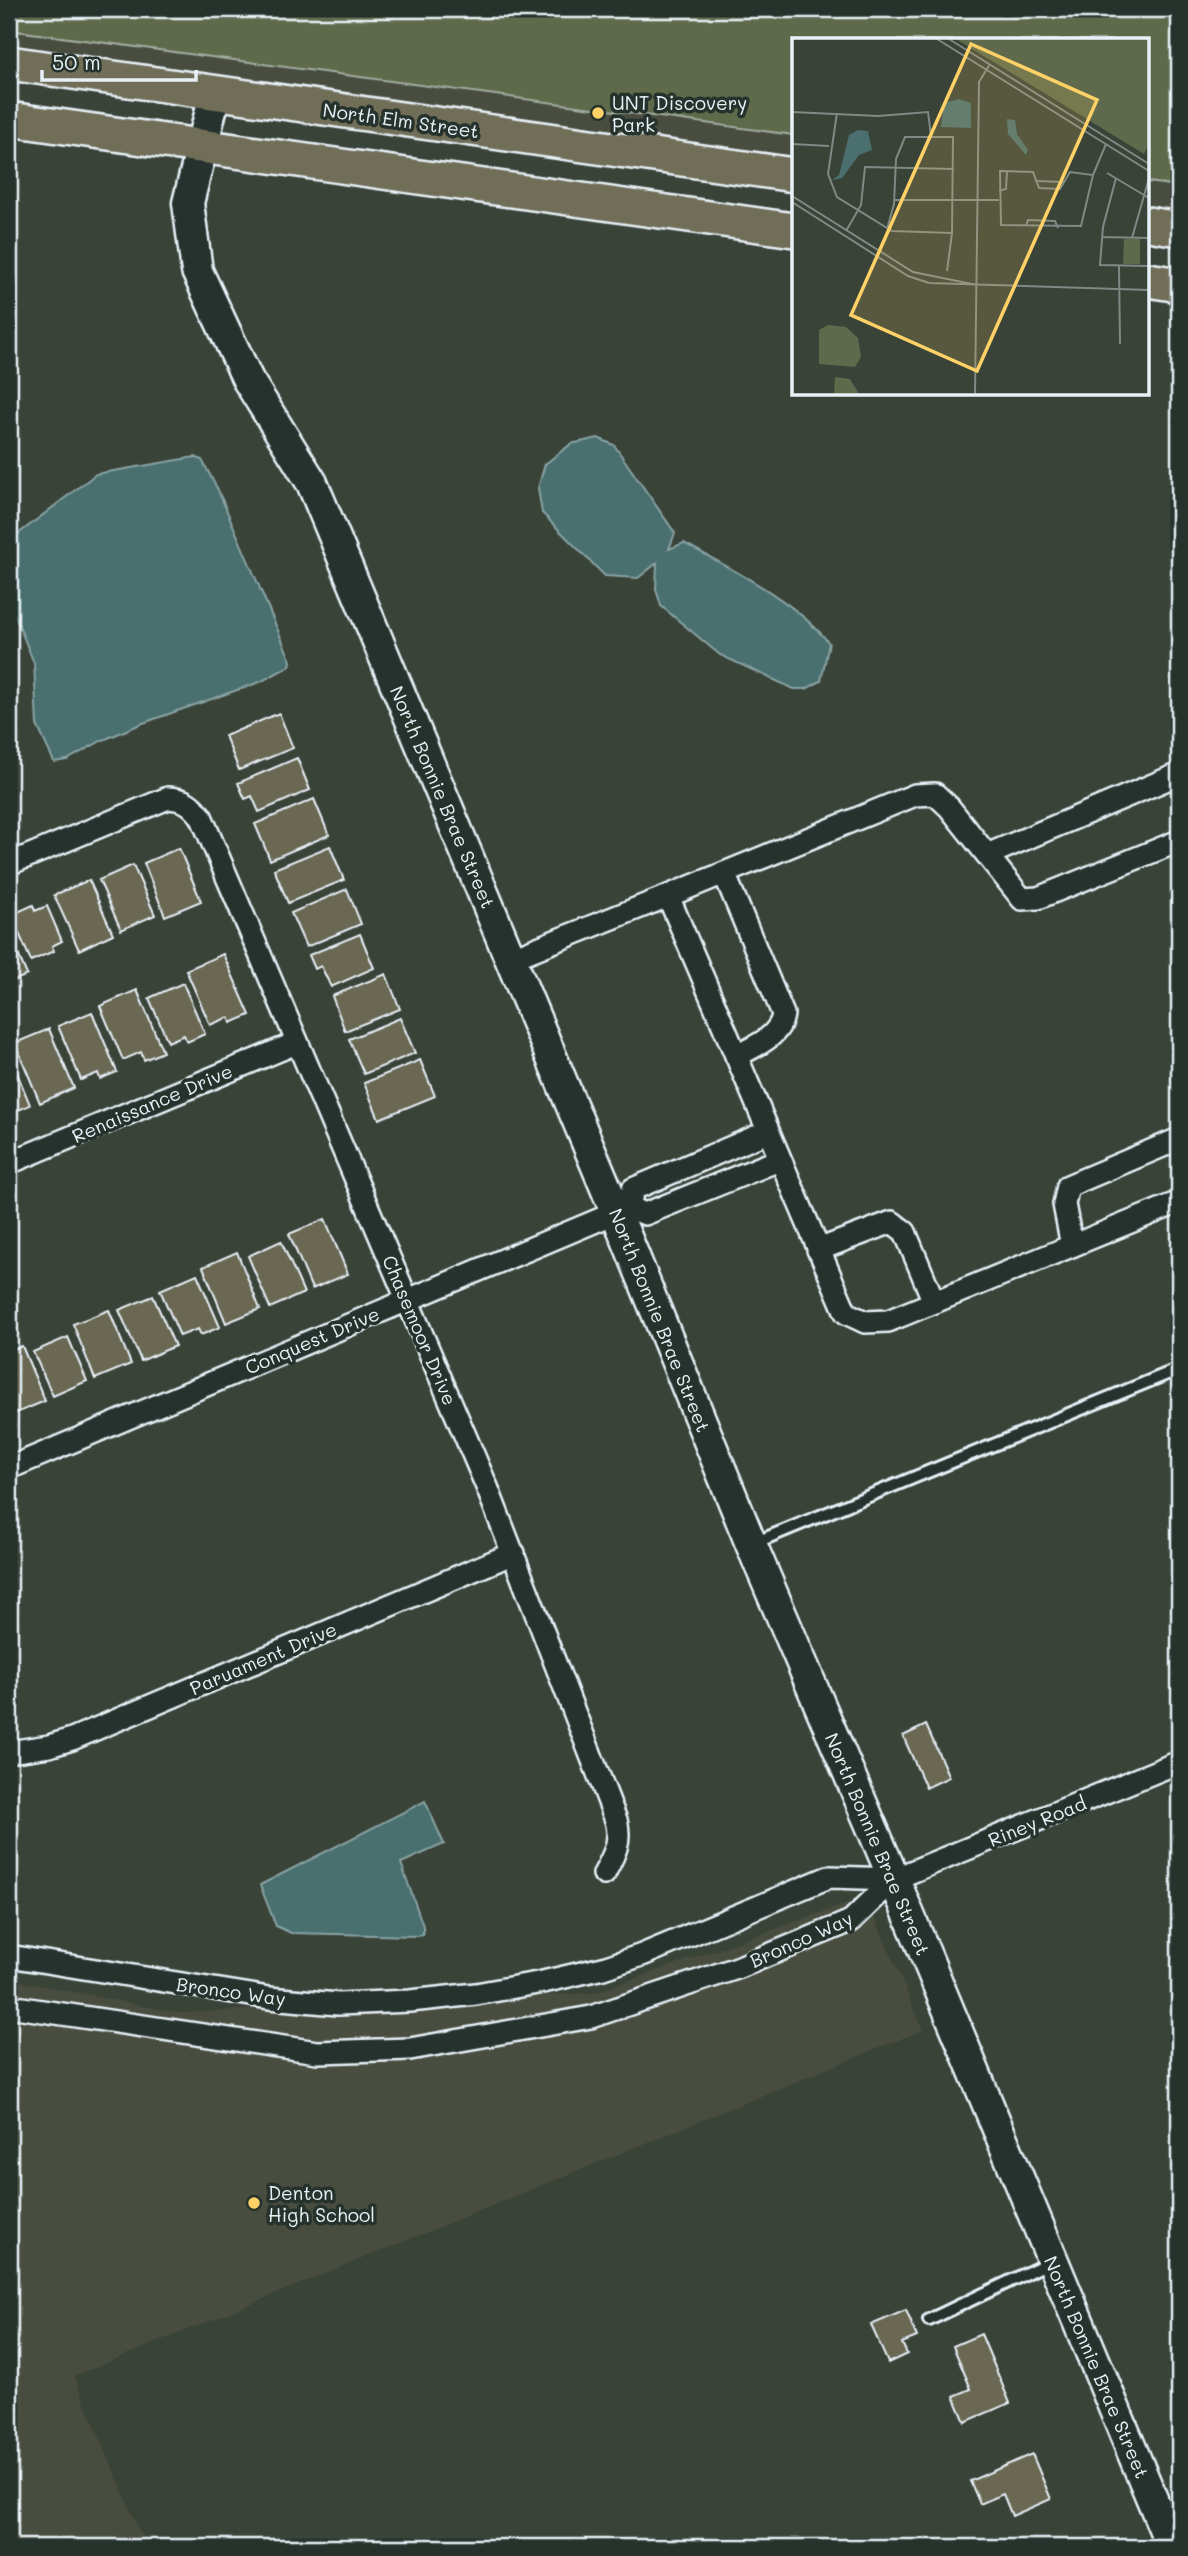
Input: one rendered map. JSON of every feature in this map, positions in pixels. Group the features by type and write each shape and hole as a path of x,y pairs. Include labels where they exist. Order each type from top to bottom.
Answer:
{"main road":[{"name":"North Elm Street","path":"9,64 792,175"},
{"name":"North Bonnie Brae Street","path":"215,94 188,203 197,271 248,380 312,483 510,959 622,1210 751,1544 1053,2261 1166,2545"},
{"path":"9,119 792,230"},
{"path":"1150,224 1179,229"},
{"path":"1150,280 1179,285"}],"street":[{"path":"987,855 1179,774"},
{"path":"510,959 915,795 935,794 949,807 1022,899 1038,898 1179,841"},
{"name":"Chasemoor Drive","path":"9,864 156,801 180,799 190,803 201,816 514,1553 620,1832 615,1854 604,1874"},
{"path":"724,873 783,1014 782,1023 762,1044 736,1056"},
{"path":"668,896 846,1313 865,1322 888,1321 1179,1202"},
{"name":"Renaissance Drive","path":"9,1163 296,1043"},
{"path":"767,1132 633,1189 622,1210 645,1214 779,1160"},
{"path":"1072,1246 1064,1204 1068,1186 1179,1139"},
{"name":"Conquest Drive","path":"9,1468 622,1210"},
{"path":"818,1250 892,1222 905,1232 934,1302"},
{"name":"Paruament Drive","path":"9,1752 72,1739 514,1553"},
{"name":"Riney Road","path":"894,1879 1179,1762"},
{"name":"Bronco Way","path":"9,1956 269,1998 338,2004 410,2001 530,1985 603,1968 642,1955 829,1877 894,1879"},
{"name":"Bronco Way","path":"9,2006 317,2052 410,2049 591,2017 664,1994 737,1968 851,1921 894,1879"}],"lane":[{"path":"751,1544 1179,1369"},
{"path":"929,2320 1053,2261"}],"shaded area":[{"name":"UNT Discovery Park","path":"9,9 1179,9 1179,215 1150,211 1150,38 792,38 792,165 9,61"},
{"name":"Denton High School","path":"866,1897 923,2030 74,2376 146,2547 9,2547 9,1979 179,2013 594,1993"}],"green space":[{"name":"UNT Discovery Park","path":"9,9 1179,9 1179,186 1150,182 1150,38 792,38 792,135 9,30"}],"water":[{"path":"598,438 614,445 675,533 669,549 684,543 781,599 815,627 829,643 821,681 806,689 794,689 720,655 661,606 656,589 657,563 638,578 605,576 542,513 538,488 545,464 571,444"},
{"path":"195,457 202,460 218,490 291,661 290,666 260,682 143,723 101,741 67,760 54,762 37,725 34,663 9,601 9,541 96,474"},
{"path":"425,1801 444,1844 401,1863 423,1926 423,1934 291,1933 276,1926 260,1885"}],"building":[{"path":"279,713 293,748 239,770 225,736"},
{"path":"297,758 310,790 259,812 252,796 245,799 238,783"},
{"path":"314,799 329,835 270,860 255,824"},
{"path":"330,846 344,880 288,903 274,869"},
{"path":"179,848 201,901 165,916 144,863"},
{"path":"133,865 155,915 121,930 99,880"},
{"path":"89,880 113,934 79,950 54,895"},
{"path":"347,889 361,924 306,947 291,913"},
{"path":"33,905 35,911 47,906 62,941 52,946 54,951 31,961 11,915"},
{"path":"9,933 27,975 9,983"},
{"path":"360,934 374,968 331,987 321,966 315,969 309,955"},
{"path":"223,954 250,1015 231,1023 229,1017 210,1025 186,970"},
{"path":"386,974 400,1009 345,1031 332,996"},
{"path":"183,983 205,1034 187,1042 184,1035 168,1042 149,998"},
{"path":"137,990 163,1052 144,1060 141,1052 123,1060 100,1006"},
{"path":"92,1012 117,1072 100,1079 98,1073 81,1080 58,1026"},
{"path":"400,1018 415,1053 364,1074 349,1039"},
{"path":"49,1029 74,1088 40,1103 15,1043"},
{"path":"9,1053 30,1105 9,1114"},
{"path":"420,1060 435,1096 379,1119 364,1083"},
{"path":"325,1219 348,1274 312,1289 289,1234"},
{"path":"281,1241 304,1293 270,1308 248,1256"},
{"path":"237,1252 260,1309 226,1323 203,1267"},
{"path":"197,1274 220,1327 201,1335 198,1329 180,1336 160,1290"},
{"path":"153,1296 175,1346 141,1361 119,1310"},
{"path":"109,1310 131,1364 95,1379 73,1324"},
{"path":"68,1337 87,1381 53,1396 33,1352"},
{"path":"22,1346 45,1401 9,1416 9,1351"},
{"path":"926,1725 949,1777 926,1788 903,1736"},
{"path":"906,2310 917,2337 902,2343 907,2354 888,2363 871,2325"},
{"path":"981,2334 1010,2403 965,2422 954,2396 971,2389 953,2346"},
{"path":"1032,2454 1051,2499 1012,2516 1003,2494 980,2504 970,2481"}],"place":[{"name":"UNT Discovery Park","path":"598,113"},
{"name":"Denton High School","path":"254,2203"}]}
